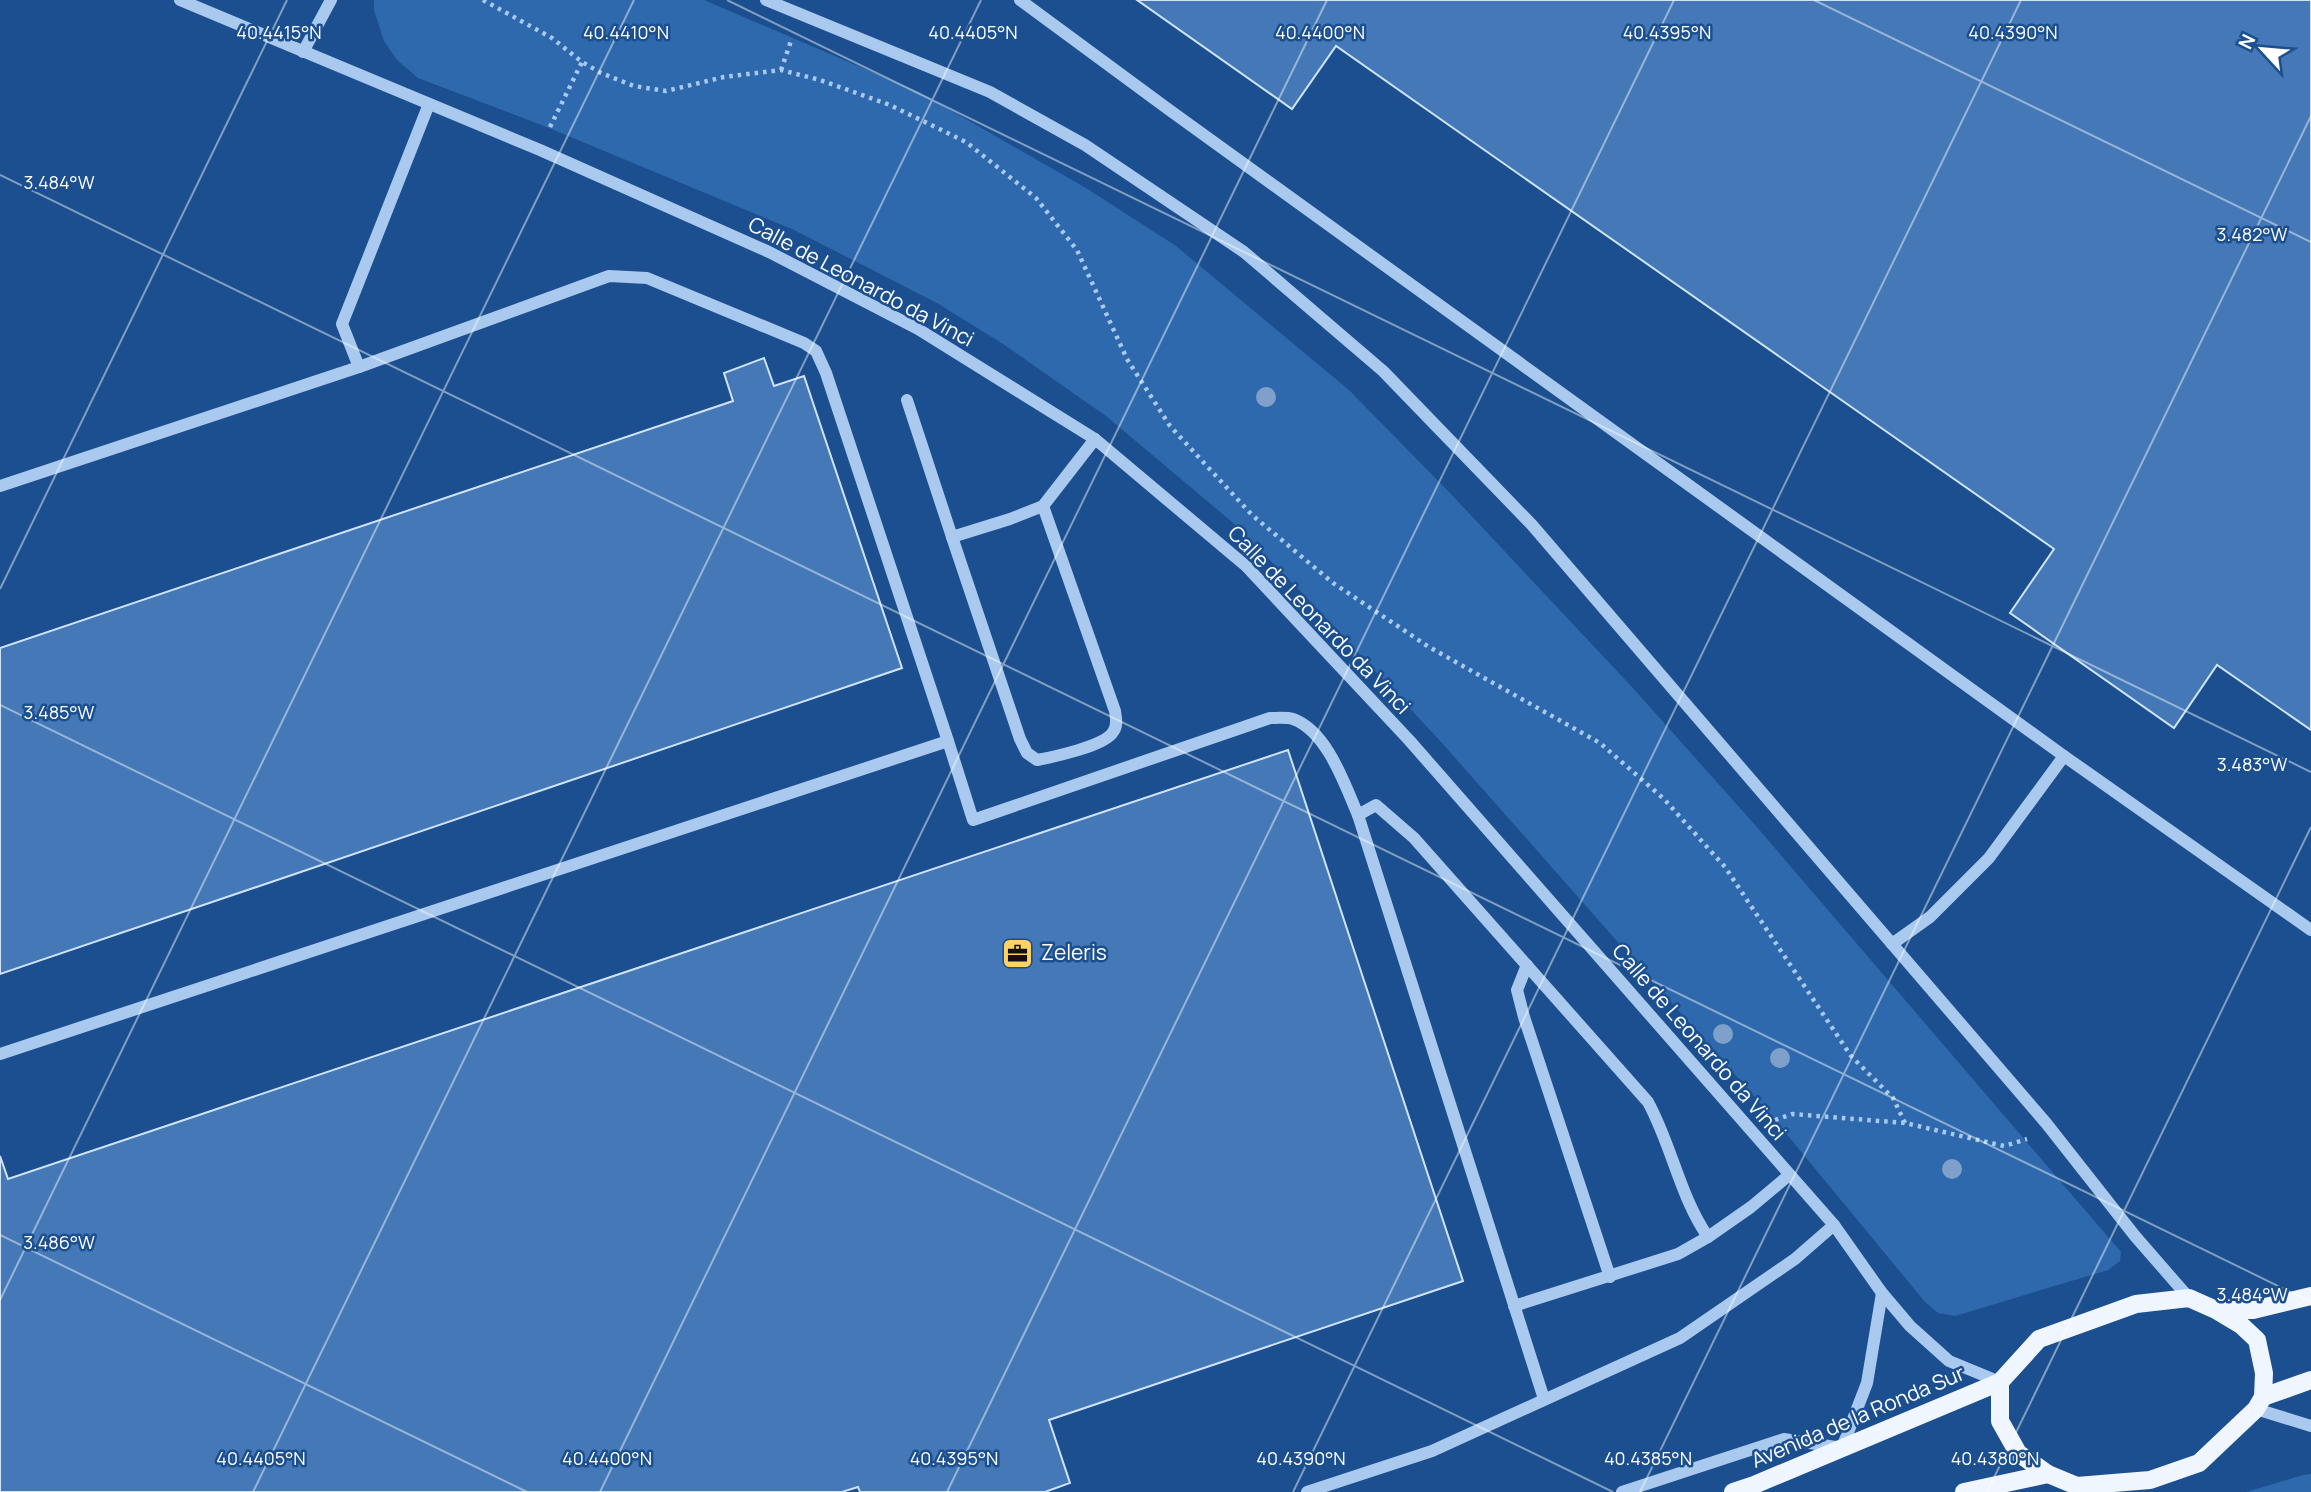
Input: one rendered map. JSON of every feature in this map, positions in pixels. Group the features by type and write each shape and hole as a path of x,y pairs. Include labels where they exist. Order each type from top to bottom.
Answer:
{"main road":[{"path":"2216,1310 2253,1310 2311,1296"},
{"path":"2260,1403 2264,1373 2257,1340 2241,1325 2189,1298 2136,1304 2039,1339 2000,1382 2000,1421 2018,1453 2048,1474 2079,1489 2150,1480 2199,1463 2260,1403 2311,1380"},
{"name":"Avenida de la Ronda Sur","path":"1733,1492 2000,1382"},
{"path":"1964,1492 2048,1474"}],"street":[{"name":"Calle de Leonardo da Vinci","path":"180,0 540,150 769,252 918,329 1096,439 1246,566 1409,740 1834,1225 1882,1293 1910,1326 1950,1361 2000,1382"},
{"path":"303,52 331,0"},
{"path":"766,0 990,92 1085,145 1244,252 1383,371 1532,525 2046,1123 2189,1298"},
{"path":"1020,0 1190,126 2064,756 2311,930"},
{"path":"359,367 342,324 429,104"},
{"path":"0,486 359,367 609,276 647,278 804,343 816,351 826,373 973,820 1270,718 1292,719 1311,730 1334,759 1358,815 1544,1399"},
{"path":"907,400 1020,739 1027,753 1037,760 1107,739 1114,731 1116,723 1115,711 1043,506"},
{"path":"952,537 1010,520 1043,506 1096,439"},
{"path":"0,1054 948,741"},
{"path":"1892,944 1930,917 1989,858 2064,756"},
{"path":"1358,815 1376,805 1414,838 1648,1102 1661,1126 1694,1217 1708,1237"},
{"path":"1527,965 1517,990 1524,1017 1611,1277"},
{"path":"1514,1306 1678,1254 1751,1207 1788,1175"},
{"path":"1307,1492 1432,1451 1680,1338 1795,1259 1834,1225"},
{"path":"1622,1492 1784,1438 1842,1448 1867,1383 1882,1293"},
{"path":"2260,1403 2311,1426"}],"path":[{"path":"483,0 552,38 601,73 634,86 666,91 724,77 781,70 820,80 890,105 966,142 1037,198 1077,250 1127,359 1170,426 1252,515 1333,583 1429,648 1600,743 1664,799 1725,867 1852,1056 1893,1098 1905,1123"},
{"path":"781,70 801,15"},
{"path":"540,150 582,62"},
{"path":"1774,1120 1792,1114 1905,1123 2004,1146 2026,1140 2046,1123"}],"shaded area":[{"path":"374,0 704,0 919,92 1086,188 1176,246 1349,390 1632,687 1756,826 2121,1252 2120,1261 2108,1270 1955,1316 1938,1313 1925,1302 1775,1120 1442,743 1232,522 1106,416 1003,344 937,303 794,230 549,128 418,78 397,60 384,41 374,10"},
{"path":"2311,1474 2311,1492 2246,1492 2303,1475"}],"building":[{"path":"1137,0 2311,0 2311,730 2217,665 2174,728 2010,613 2054,549 1336,46 1292,109"},
{"path":"764,358 774,386 804,376 902,668 0,974 0,648 733,401 724,373"},
{"name":"Zeleris","path":"1288,750 1463,1281 1049,1420 1070,1483 1045,1492 860,1492 858,1487 842,1492 0,1492 0,1156 8,1179"}],"place":[{"name":"Zeleris","path":"1018,953"}]}
